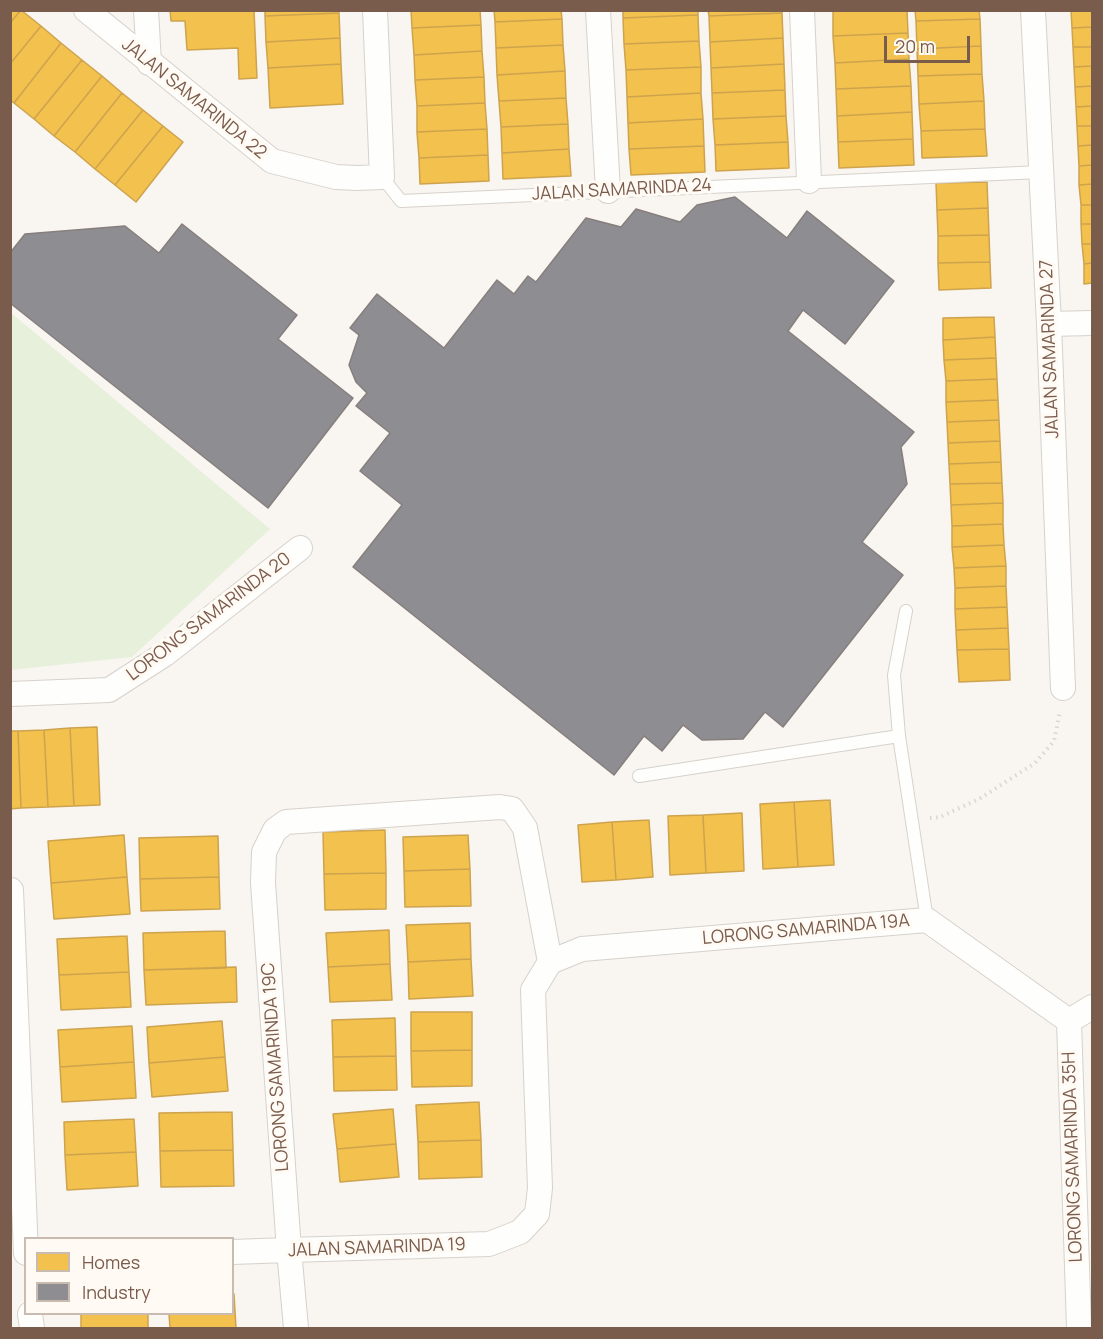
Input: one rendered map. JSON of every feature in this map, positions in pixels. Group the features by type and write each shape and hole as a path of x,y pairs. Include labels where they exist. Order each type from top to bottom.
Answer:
{"street":[{"name":"JALAN SAMARINDA 22","path":"86,10 272,161 336,177 382,177"},
{"path":"146,10 149,63"},
{"path":"375,10 382,177"},
{"path":"598,10 608,191"},
{"path":"802,10 808,181"},
{"name":"JALAN SAMARINDA 27","path":"1033,10 1049,324 1063,688"},
{"path":"1049,324 1092,323"},
{"name":"LORONG SAMARINDA 20","path":"10,694 109,690 165,654 300,548"},
{"name":"LORONG SAMARINDA 19C","path":"296,1329 263,883 264,852 275,830 286,822 500,807 512,809 525,828 550,962"},
{"path":"11,890 25,1237"},
{"name":"LORONG SAMARINDA 19A","path":"550,962 582,949 927,920 1069,1021"},
{"name":"JALAN SAMARINDA 19","path":"234,1252 489,1244 520,1232 537,1214 539,1197 533,990 550,962"},
{"path":"1069,1021 1092,1007"},
{"name":"LORONG SAMARINDA 35H","path":"1069,1021 1084,1251 1079,1329"}],"lane":[{"name":"JALAN SAMARINDA 24","path":"382,177 401,201 1041,172"},
{"path":"906,611 894,675 899,736 927,920"},
{"path":"639,776 899,736"}],"path":[{"path":"912,819 940,818 979,799 1035,763 1054,741 1063,688"}],"green space":[{"path":"10,312 270,529 132,657 11,670"}],"building: Homes":[{"path":"10,10 21,10 10,23"},
{"path":"21,10 41,26 10,64 10,23"},
{"path":"170,10 254,10 257,78 239,79 238,48 187,50 185,21 171,21"},
{"path":"265,10 339,10 339,13 265,16"},
{"path":"411,10 480,10 481,25 412,28"},
{"path":"494,10 561,10 562,19 495,22"},
{"path":"623,10 698,10 698,15 623,18"},
{"path":"708,10 782,10 782,13 709,16"},
{"path":"833,10 907,10 908,33 833,36"},
{"path":"915,10 979,10 980,19 916,21"},
{"path":"1071,10 1092,10 1092,27 1072,28"},
{"path":"339,13 340,38 266,42 265,16"},
{"path":"782,13 783,38 710,42 709,16"},
{"path":"698,15 699,41 624,44 623,18"},
{"path":"562,19 563,45 496,48 495,22"},
{"path":"980,19 981,46 917,49 916,21"},
{"path":"481,25 482,51 414,55 412,28"},
{"path":"41,26 61,43 14,103 10,100 10,64"},
{"path":"1092,27 1092,47 1073,47 1072,28"},
{"path":"908,33 909,59 835,63 833,36"},
{"path":"340,38 341,64 268,68 266,42"},
{"path":"783,38 784,64 711,68 710,42"},
{"path":"699,41 701,67 626,70 624,44"},
{"path":"61,43 82,60 34,119 14,103"},
{"path":"563,45 565,71 497,75 496,48"},
{"path":"981,46 982,74 918,76 917,49"},
{"path":"1073,47 1092,47 1092,66 1074,67"},
{"path":"482,51 484,77 415,80 414,55"},
{"path":"909,59 911,86 836,89 835,63"},
{"path":"82,60 102,76 54,136 34,119"},
{"path":"341,64 343,104 270,108 268,68"},
{"path":"784,64 785,90 712,93 711,68"},
{"path":"1092,66 1092,86 1075,87 1074,67"},
{"path":"701,67 701,93 627,97 626,70"},
{"path":"565,71 566,98 499,101 497,75"},
{"path":"982,74 984,101 919,104 918,76"},
{"path":"102,76 122,93 75,152 54,136"},
{"path":"484,77 485,103 417,106 415,80"},
{"path":"911,86 912,112 837,116 836,89"},
{"path":"1092,86 1092,106 1076,107 1075,87"},
{"path":"785,90 786,116 713,119 712,93"},
{"path":"122,93 143,110 95,169 75,152"},
{"path":"701,93 703,119 628,123 627,97"},
{"path":"566,98 568,124 501,127 499,101"},
{"path":"984,101 985,129 921,131 919,104"},
{"path":"485,103 487,129 417,132 417,106"},
{"path":"1092,106 1092,126 1077,126 1076,107"},
{"path":"143,110 163,126 115,185 95,169"},
{"path":"912,112 913,139 838,142 837,116"},
{"path":"786,116 788,142 715,145 713,119"},
{"path":"703,119 704,146 629,149 628,123"},
{"path":"568,124 569,149 502,153 501,127"},
{"path":"163,126 183,142 136,202 115,185"},
{"path":"1077,126 1092,126 1092,145 1078,146"},
{"path":"487,129 488,155 419,158 417,132"},
{"path":"985,129 987,156 922,158 921,131"},
{"path":"913,139 914,165 839,168 838,142"},
{"path":"788,142 789,168 716,171 715,145"},
{"path":"1092,145 1092,165 1079,166 1078,146"},
{"path":"704,146 705,172 631,175 629,149"},
{"path":"569,149 571,176 503,179 502,153"},
{"path":"488,155 489,181 420,184 419,158"},
{"path":"1092,165 1092,184 1079,185 1079,166"},
{"path":"987,182 988,208 937,210 936,183"},
{"path":"1092,184 1092,205 1081,205 1079,185"},
{"path":"1081,205 1092,205 1092,224 1081,224"},
{"path":"988,208 989,235 938,236 937,210"},
{"path":"1081,224 1092,224 1092,244 1082,244"},
{"path":"989,235 990,262 938,263 938,236"},
{"path":"1082,244 1092,244 1092,263 1084,264"},
{"path":"990,262 991,288 939,290 938,263"},
{"path":"1092,263 1092,283 1084,284 1084,264"},
{"path":"994,317 995,337 943,340 943,318"},
{"path":"995,337 996,358 944,360 943,340"},
{"path":"996,358 997,379 946,381 944,360"},
{"path":"997,379 998,400 946,402 946,381"},
{"path":"998,400 999,420 947,422 946,402"},
{"path":"999,420 1000,441 948,443 947,422"},
{"path":"1000,441 1001,462 949,464 948,443"},
{"path":"1001,462 1002,483 950,484 949,464"},
{"path":"1002,483 1003,503 951,505 950,484"},
{"path":"1003,503 1003,524 952,526 951,505"},
{"path":"1003,524 1004,545 952,547 952,526"},
{"path":"1004,545 1006,566 954,568 952,547"},
{"path":"1006,566 1006,586 955,588 954,568"},
{"path":"1006,586 1007,607 955,609 955,588"},
{"path":"1007,607 1008,628 956,630 955,609"},
{"path":"1008,628 1009,649 957,650 956,630"},
{"path":"1009,649 1010,680 959,682 957,650"},
{"path":"97,727 100,805 74,806 70,728"},
{"path":"70,728 74,806 48,807 44,730"},
{"path":"44,730 48,807 21,808 18,731"},
{"path":"10,731 18,731 21,808 10,809"},
{"path":"830,800 834,865 798,867 794,802"},
{"path":"794,802 798,867 763,869 760,804"},
{"path":"742,813 744,871 706,873 703,815"},
{"path":"703,815 706,873 670,875 668,816"},
{"path":"649,820 653,877 616,880 612,822"},
{"path":"612,822 616,880 582,882 578,825"},
{"path":"385,830 386,873 324,874 323,832"},
{"path":"124,835 127,877 51,883 48,841"},
{"path":"468,835 470,869 404,871 403,837"},
{"path":"218,836 219,877 140,879 139,838"},
{"path":"470,869 471,906 405,907 404,871"},
{"path":"386,873 386,909 325,910 324,874"},
{"path":"127,877 130,914 54,919 51,883"},
{"path":"219,877 220,909 141,911 140,879"},
{"path":"470,923 471,959 408,962 406,925"},
{"path":"389,930 390,964 328,967 326,933"},
{"path":"225,931 226,968 144,970 143,933"},
{"path":"127,936 129,972 59,975 57,939"},
{"path":"471,959 473,996 409,999 408,962"},
{"path":"390,964 392,1000 330,1002 328,967"},
{"path":"236,967 237,1002 146,1005 144,970"},
{"path":"129,972 131,1007 61,1010 59,975"},
{"path":"411,1012 472,1012 472,1050 411,1051"},
{"path":"395,1018 396,1056 333,1057 332,1020"},
{"path":"222,1021 225,1057 149,1063 147,1027"},
{"path":"132,1026 134,1062 60,1067 58,1030"},
{"path":"472,1050 472,1086 412,1087 411,1051"},
{"path":"396,1056 397,1090 334,1091 333,1057"},
{"path":"225,1057 228,1091 152,1097 149,1063"},
{"path":"134,1062 136,1098 62,1102 60,1067"},
{"path":"479,1102 481,1140 418,1142 416,1105"},
{"path":"393,1109 396,1144 337,1149 333,1114"},
{"path":"232,1112 233,1150 160,1151 159,1113"},
{"path":"134,1119 136,1152 65,1155 64,1122"},
{"path":"481,1140 482,1177 419,1179 418,1142"},
{"path":"396,1144 399,1177 340,1182 337,1149"},
{"path":"233,1150 234,1186 161,1187 160,1151"},
{"path":"136,1152 138,1186 67,1190 65,1155"},
{"path":"234,1294 236,1328 170,1328 169,1315 234,1315"},
{"path":"81,1315 148,1315 148,1328 81,1328"}],"building: Industry":[{"path":"735,197 787,238 807,211 894,281 845,344 803,310 788,331 914,432 901,447 907,484 862,542 903,575 783,727 765,712 743,739 702,740 683,725 662,751 644,736 614,775 353,567 402,505 360,471 390,433 356,406 367,393 356,382 349,365 359,335 350,328 377,294 444,348 497,280 514,294 528,276 536,282 586,218 621,227 636,209 680,222 697,205"},
{"path":"182,224 297,315 278,339 353,398 268,508 10,303 10,253 25,234 125,226 159,253"}]}
